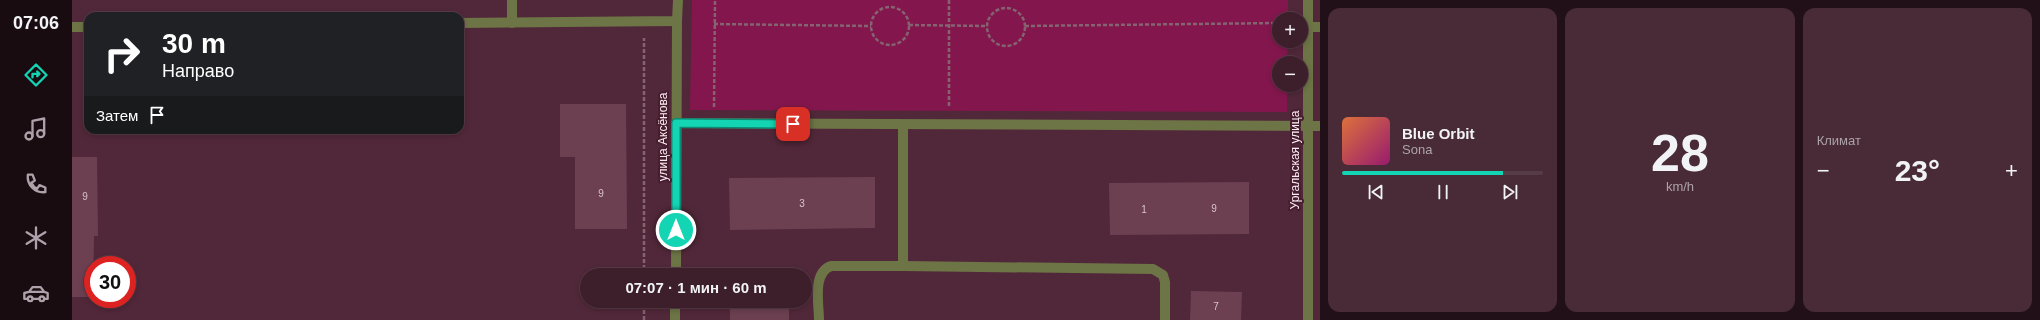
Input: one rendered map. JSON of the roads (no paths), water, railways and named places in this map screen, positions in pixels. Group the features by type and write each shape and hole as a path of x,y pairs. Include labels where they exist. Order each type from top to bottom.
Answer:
{"street":[{"path":"512,0 512,23"},
{"name":"улица Аксёнова","path":"676,268 678,0"},
{"name":"Ургальская улица","path":"1308,0 1308,12"},
{"path":"464,23 677,21"},
{"path":"72,27 84,27"},
{"path":"1308,27 1320,27"},
{"name":"Ургальская улица","path":"1308,48 1308,320"},
{"path":"676,123 1320,126"},
{"path":"903,124 903,266"},
{"path":"819,320 819,276 826,268 831,266 1153,269 1163,275 1165,282 1165,320"},
{"path":"675,308 675,320"}]}
